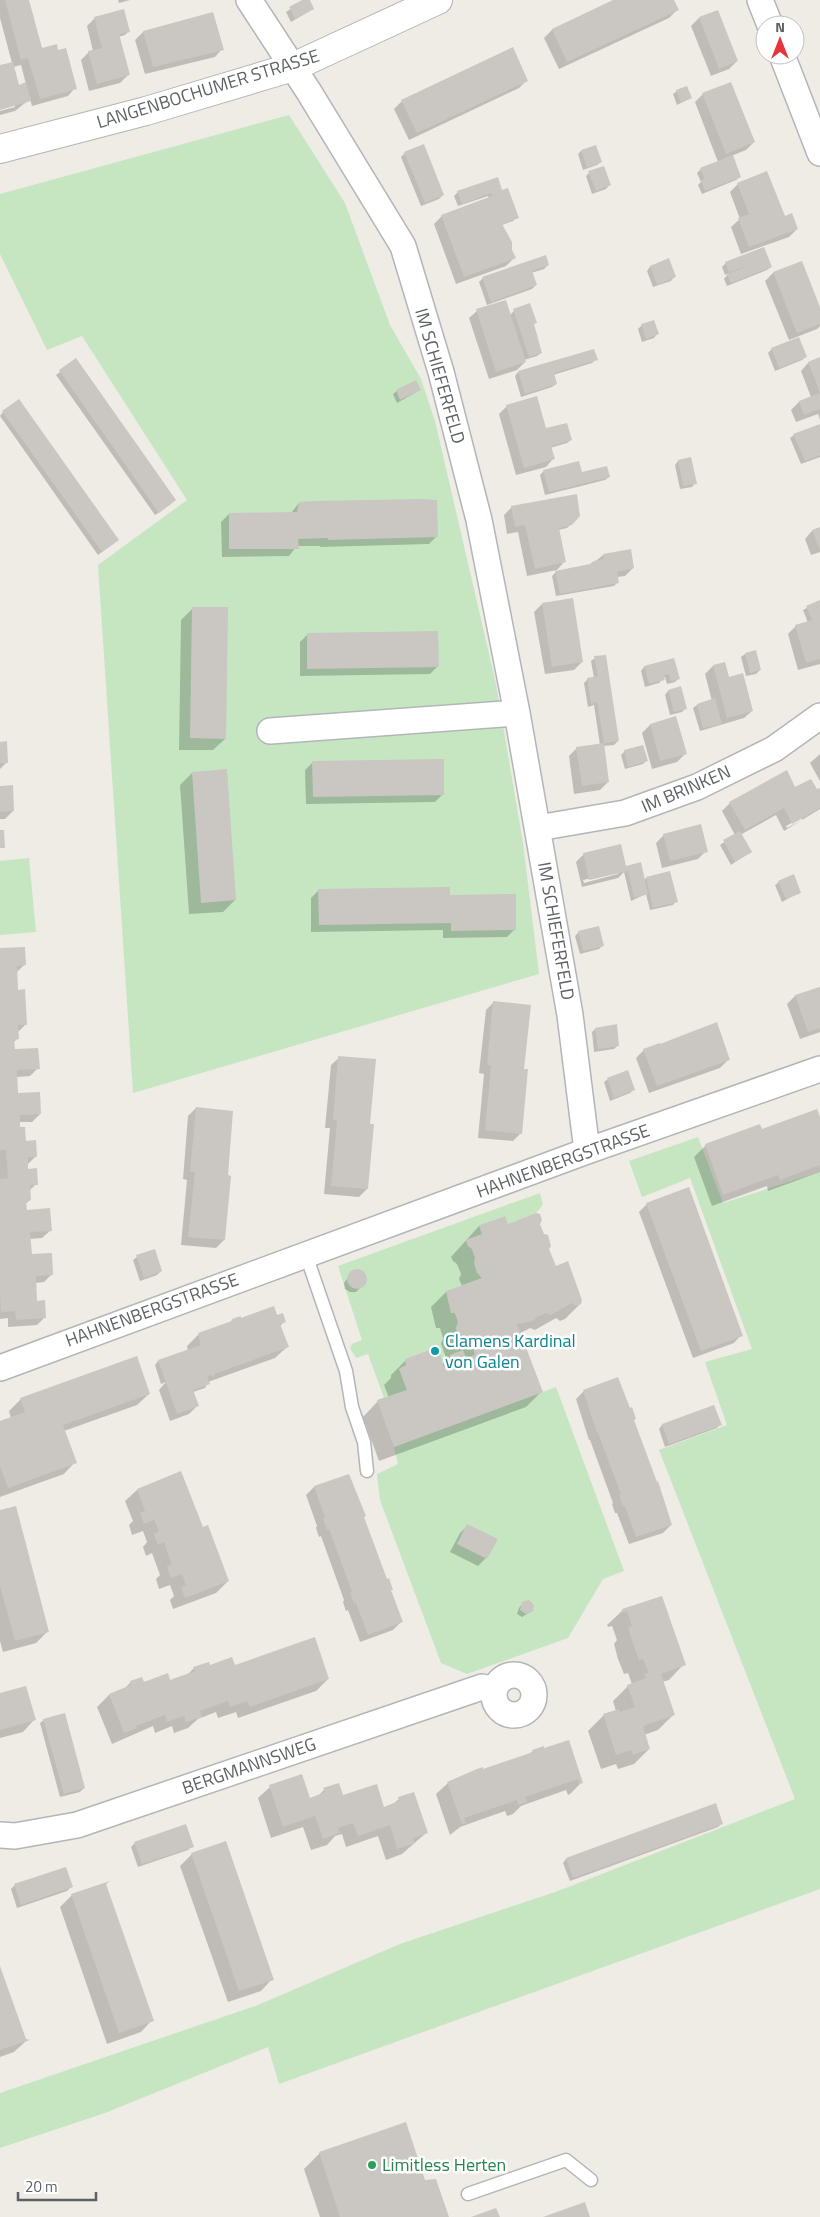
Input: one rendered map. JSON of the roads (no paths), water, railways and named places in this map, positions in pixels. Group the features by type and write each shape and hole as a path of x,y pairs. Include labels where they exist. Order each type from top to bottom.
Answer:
{"street":[{"name":"IM SCHIEFERFELD","path":"249,0 293,66 403,246 441,372 479,520 517,713 570,1015 587,1151"},
{"name":"LANGENBOCHUMER STRASSE","path":"0,150 146,111 293,66 438,0"},
{"path":"760,0 766,15"},
{"path":"786,65 820,153"},
{"path":"270,731 517,713"},
{"name":"IM BRINKEN","path":"538,828 625,813 696,787 774,749 820,716"},
{"name":"HAHNENBERGSTRASSE","path":"0,1368 587,1151 820,1068"},
{"name":"BERGMANNSWEG","path":"0,1835 15,1836 77,1825 482,1687 494,1690"}],"lane":[{"path":"306,1256 346,1371 352,1407 364,1442 367,1470"},
{"path":"468,2194 566,2160 591,2180"}],"place":[{"name":"Clamens Kardinal von Galen","path":"435,1351"},
{"name":"Limitless Herten","path":"372,2165"}]}
